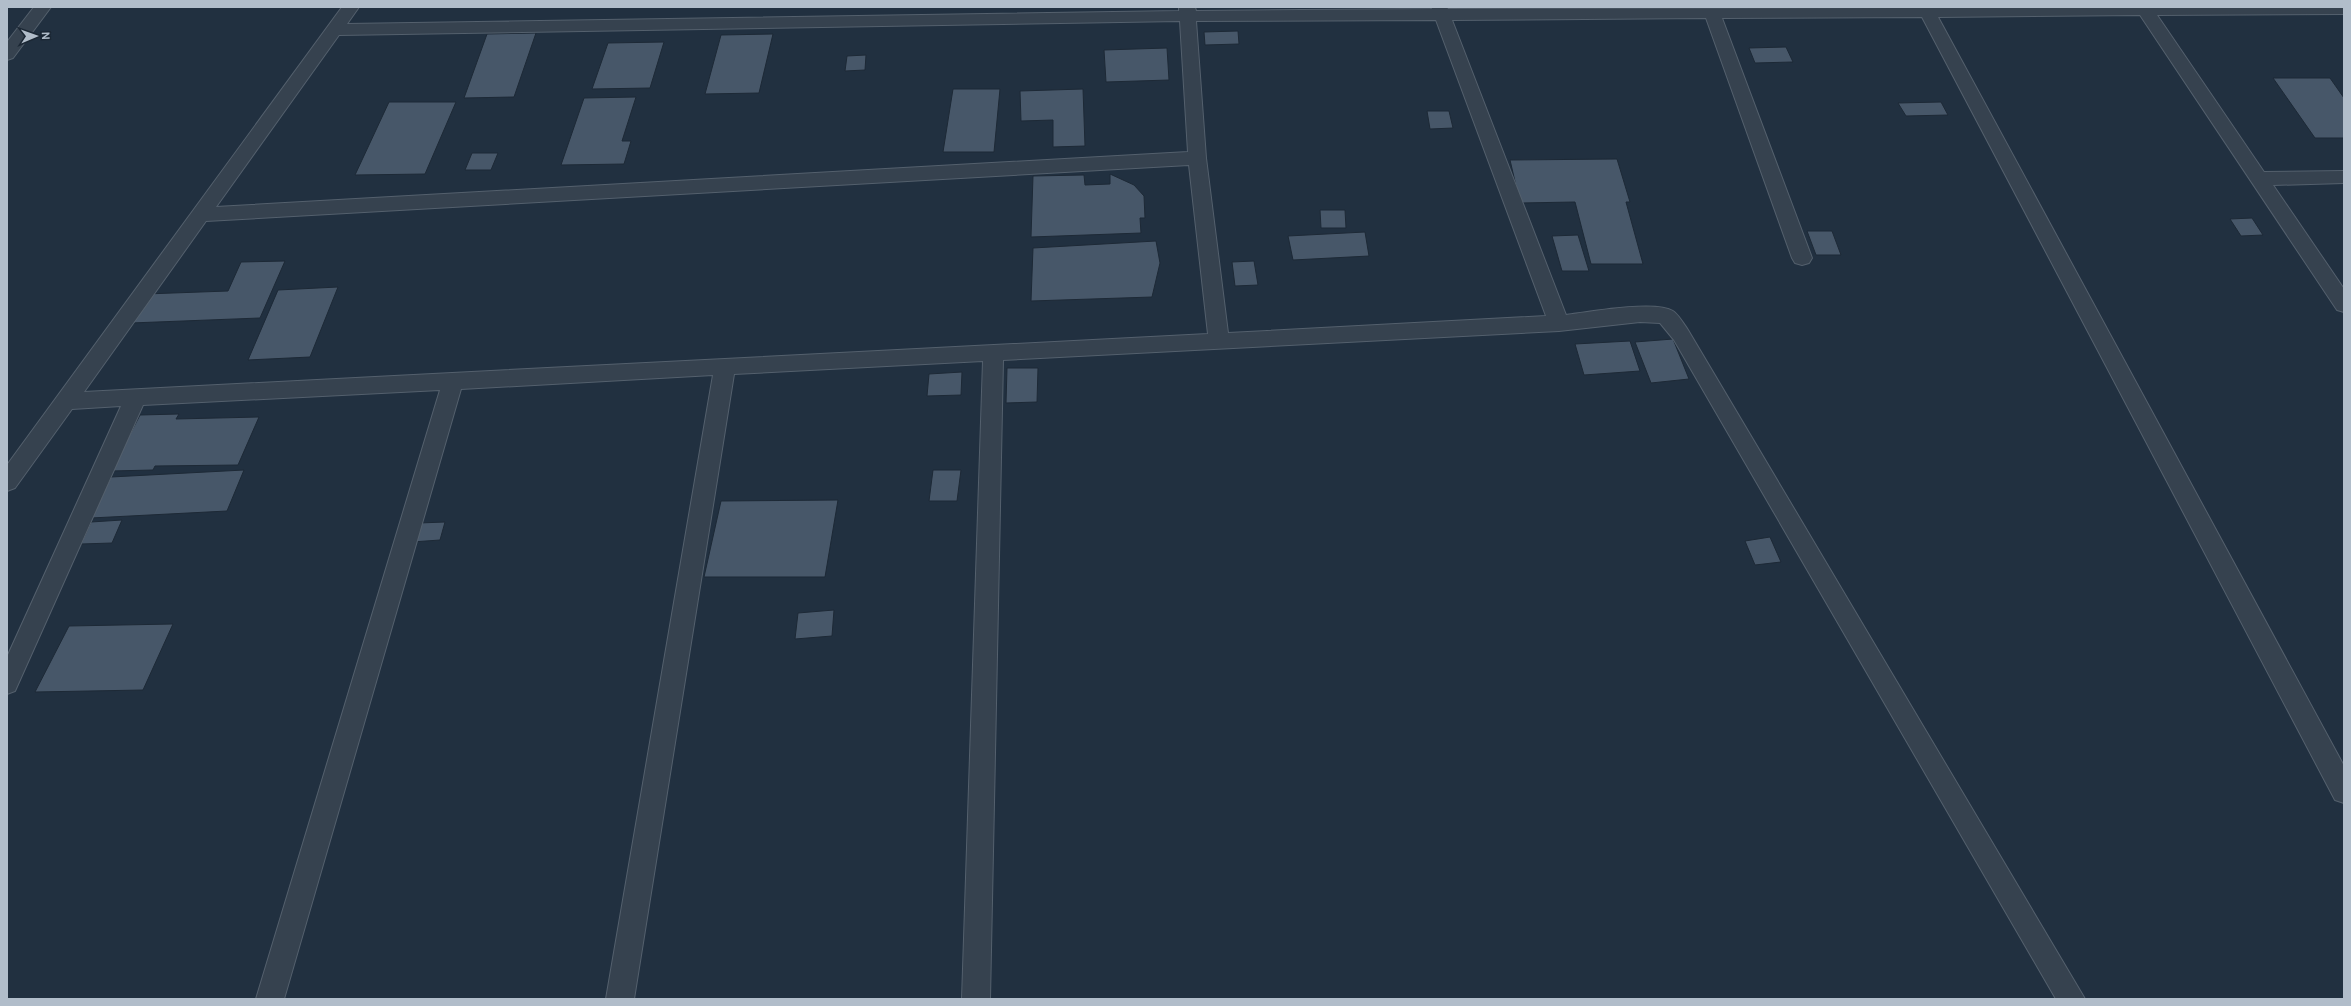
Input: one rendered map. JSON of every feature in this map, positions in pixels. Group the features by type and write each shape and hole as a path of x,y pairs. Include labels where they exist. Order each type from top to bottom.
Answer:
{"street":[{"path":"7,54 43,7"},
{"path":"7,482 351,7"},
{"path":"2144,9 2344,305"},
{"path":"334,30 1187,12 2344,9"},
{"path":"1711,10 1802,258"},
{"path":"1440,11 1558,323"},
{"path":"1927,11 2344,791"},
{"path":"1187,12 1197,158 1219,342"},
{"path":"200,215 1197,158"},
{"path":"2259,179 2344,177"},
{"path":"67,401 1219,342 1558,323 1640,314 1666,316 1681,334 2071,999"},
{"path":"976,999 993,353"},
{"path":"620,999 725,367"},
{"path":"270,999 453,381"},
{"path":"7,684 136,397"}],"building":[{"path":"1238,31 1239,44 1205,45 1204,32"},
{"path":"536,33 514,97 464,98 487,34"},
{"path":"773,34 759,93 705,94 721,35"},
{"path":"664,42 650,88 592,89 608,43"},
{"path":"1786,47 1793,62 1755,63 1749,48"},
{"path":"1167,48 1169,80 1106,82 1104,50"},
{"path":"866,55 865,70 845,71 847,56"},
{"path":"2273,78 2330,78 2344,98 2344,138 2315,138"},
{"path":"953,89 1000,89 994,152 943,152"},
{"path":"1083,89 1085,146 1053,147 1053,120 1021,121 1020,91"},
{"path":"636,97 622,141 631,141 624,164 561,165 584,98"},
{"path":"389,102 456,102 425,174 355,175"},
{"path":"1941,102 1948,115 1906,116 1898,103"},
{"path":"1427,111 1449,111 1453,128 1430,129"},
{"path":"472,153 498,153 491,170 465,170"},
{"path":"1617,159 1630,202 1626,202 1643,264 1591,264 1575,202 1520,203 1510,160"},
{"path":"1110,174 1134,185 1144,196 1145,218 1140,218 1141,233 1031,237 1033,176 1084,175 1085,185 1110,184"},
{"path":"1320,210 1345,210 1346,228 1321,228"},
{"path":"2252,218 2263,235 2241,236 2230,219"},
{"path":"1807,231 1832,231 1841,255 1816,255"},
{"path":"1365,232 1369,256 1293,260 1288,236"},
{"path":"1578,235 1589,271 1562,271 1552,236"},
{"path":"1156,241 1160,263 1152,297 1031,301 1033,248"},
{"path":"285,261 260,318 131,323 145,294 228,291 241,262"},
{"path":"1254,261 1258,285 1235,286 1232,262"},
{"path":"338,287 310,357 248,360 278,290"},
{"path":"1673,339 1689,379 1651,383 1635,342"},
{"path":"1630,341 1640,371 1584,375 1575,344"},
{"path":"1007,368 1038,368 1037,402 1006,403"},
{"path":"962,372 961,395 927,396 929,374"},
{"path":"179,414 176,419 259,417 238,465 155,466 153,470 111,471 140,415"},
{"path":"244,470 227,511 91,518 111,477"},
{"path":"933,470 961,470 957,501 929,501"},
{"path":"838,500 825,577 704,577 721,501"},
{"path":"122,520 112,543 81,544 91,522"},
{"path":"445,522 440,540 412,542 419,523"},
{"path":"1770,537 1781,562 1755,565 1745,541"},
{"path":"834,610 832,636 795,639 798,613"},
{"path":"173,624 143,690 35,692 69,626"}]}
